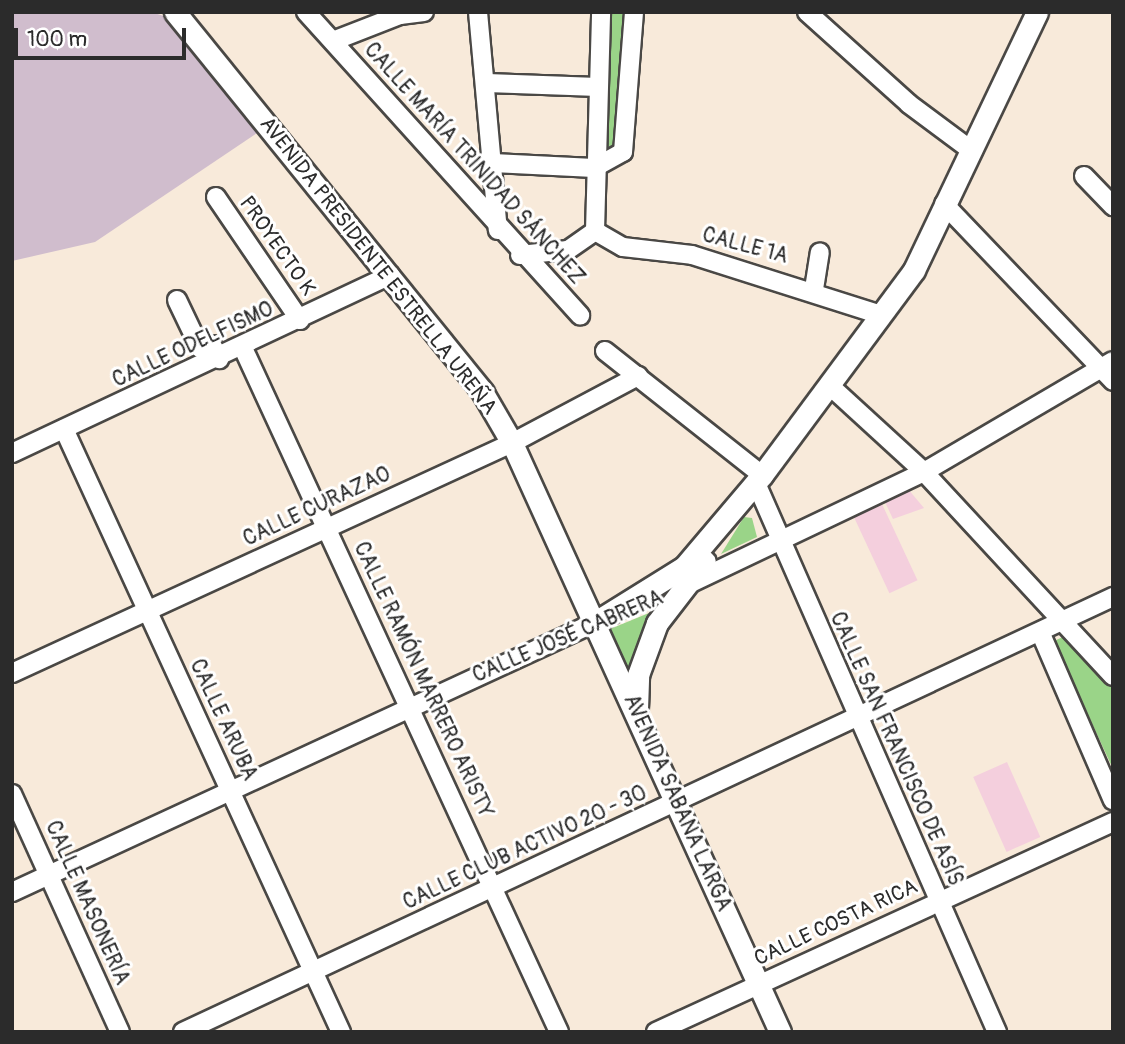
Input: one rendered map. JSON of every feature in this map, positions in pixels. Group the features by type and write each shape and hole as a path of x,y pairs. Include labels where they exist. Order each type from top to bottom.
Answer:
{"main road":[{"name":"AVENIDA PRESIDENTE ESTRELLA UREÑA","path":"175,12 483,393 512,443 573,574"},
{"path":"637,714 644,653 756,482 914,270 1037,12"},
{"path":"594,623 668,581 756,482"},
{"name":"AVENIDA SABANA LARGA","path":"573,574 780,1032"},
{"name":"CALLE JOSÉ CABRERA","path":"594,623 609,623 687,584"}],"street":[{"name":"CALLE MARÍA TRINIDAD SÁNCHEZ","path":"306,12 520,255 580,315"},
{"path":"333,41 400,13 424,12"},
{"path":"478,12 487,83 498,230"},
{"path":"520,255 568,250 595,231 594,168 601,12"},
{"path":"493,163 594,168 618,157 628,144 634,12"},
{"path":"807,12 916,111 971,150"},
{"path":"487,83 598,87"},
{"path":"1084,176 1113,205"},
{"name":"PROYECTO K","path":"216,197 300,320"},
{"path":"944,204 1109,370"},
{"name":"CALLE 1A","path":"595,231 623,247 692,255 814,289 881,315"},
{"path":"814,289 820,252"},
{"name":"CALLE ODELFISMO","path":"12,453 243,348 390,275"},
{"path":"177,300 200,348 212,345 219,359"},
{"name":"CALLE RAMÓN MARRERO ARISTY","path":"243,348 412,705 559,1032"},
{"path":"605,351 638,376 756,482"},
{"name":"CALLE JOSÉ CABRERA","path":"687,584 924,472 1109,370"},
{"name":"CALLE CURAZAO","path":"12,673 512,443 638,376"},
{"path":"829,385 924,472 1113,676"},
{"name":"CALLE ARUBA","path":"64,429 341,1032"},
{"name":"CALLE SAN FRANCISCO DE ASÍS","path":"756,482 855,719 997,1032"},
{"name":"CALLE CLUB ACTIVO 20 - 30","path":"183,1032 1041,634 1113,597"},
{"name":"CALLE JOSÉ CABRERA","path":"12,892 594,623"},
{"path":"1041,634 1113,800"},
{"name":"CALLE MASONERÍA","path":"12,794 120,1032"},
{"name":"CALLE COSTA RICA","path":"656,1032 1113,822"}],"shaded area":[{"path":"12,12 151,12 170,18 257,133 95,242 12,261"},
{"path":"908,489 924,508 893,519 884,500"},
{"path":"882,504 917,580 889,593 854,517"},
{"path":"1007,762 1040,837 1007,852 973,777"}],"green space":[{"path":"608,12 628,12 628,155 608,155"},
{"path":"744,517 752,518 757,537 721,554"},
{"path":"649,613 637,644 628,670 610,629"},
{"path":"1065,636 1113,686 1113,769 1054,641"}]}
